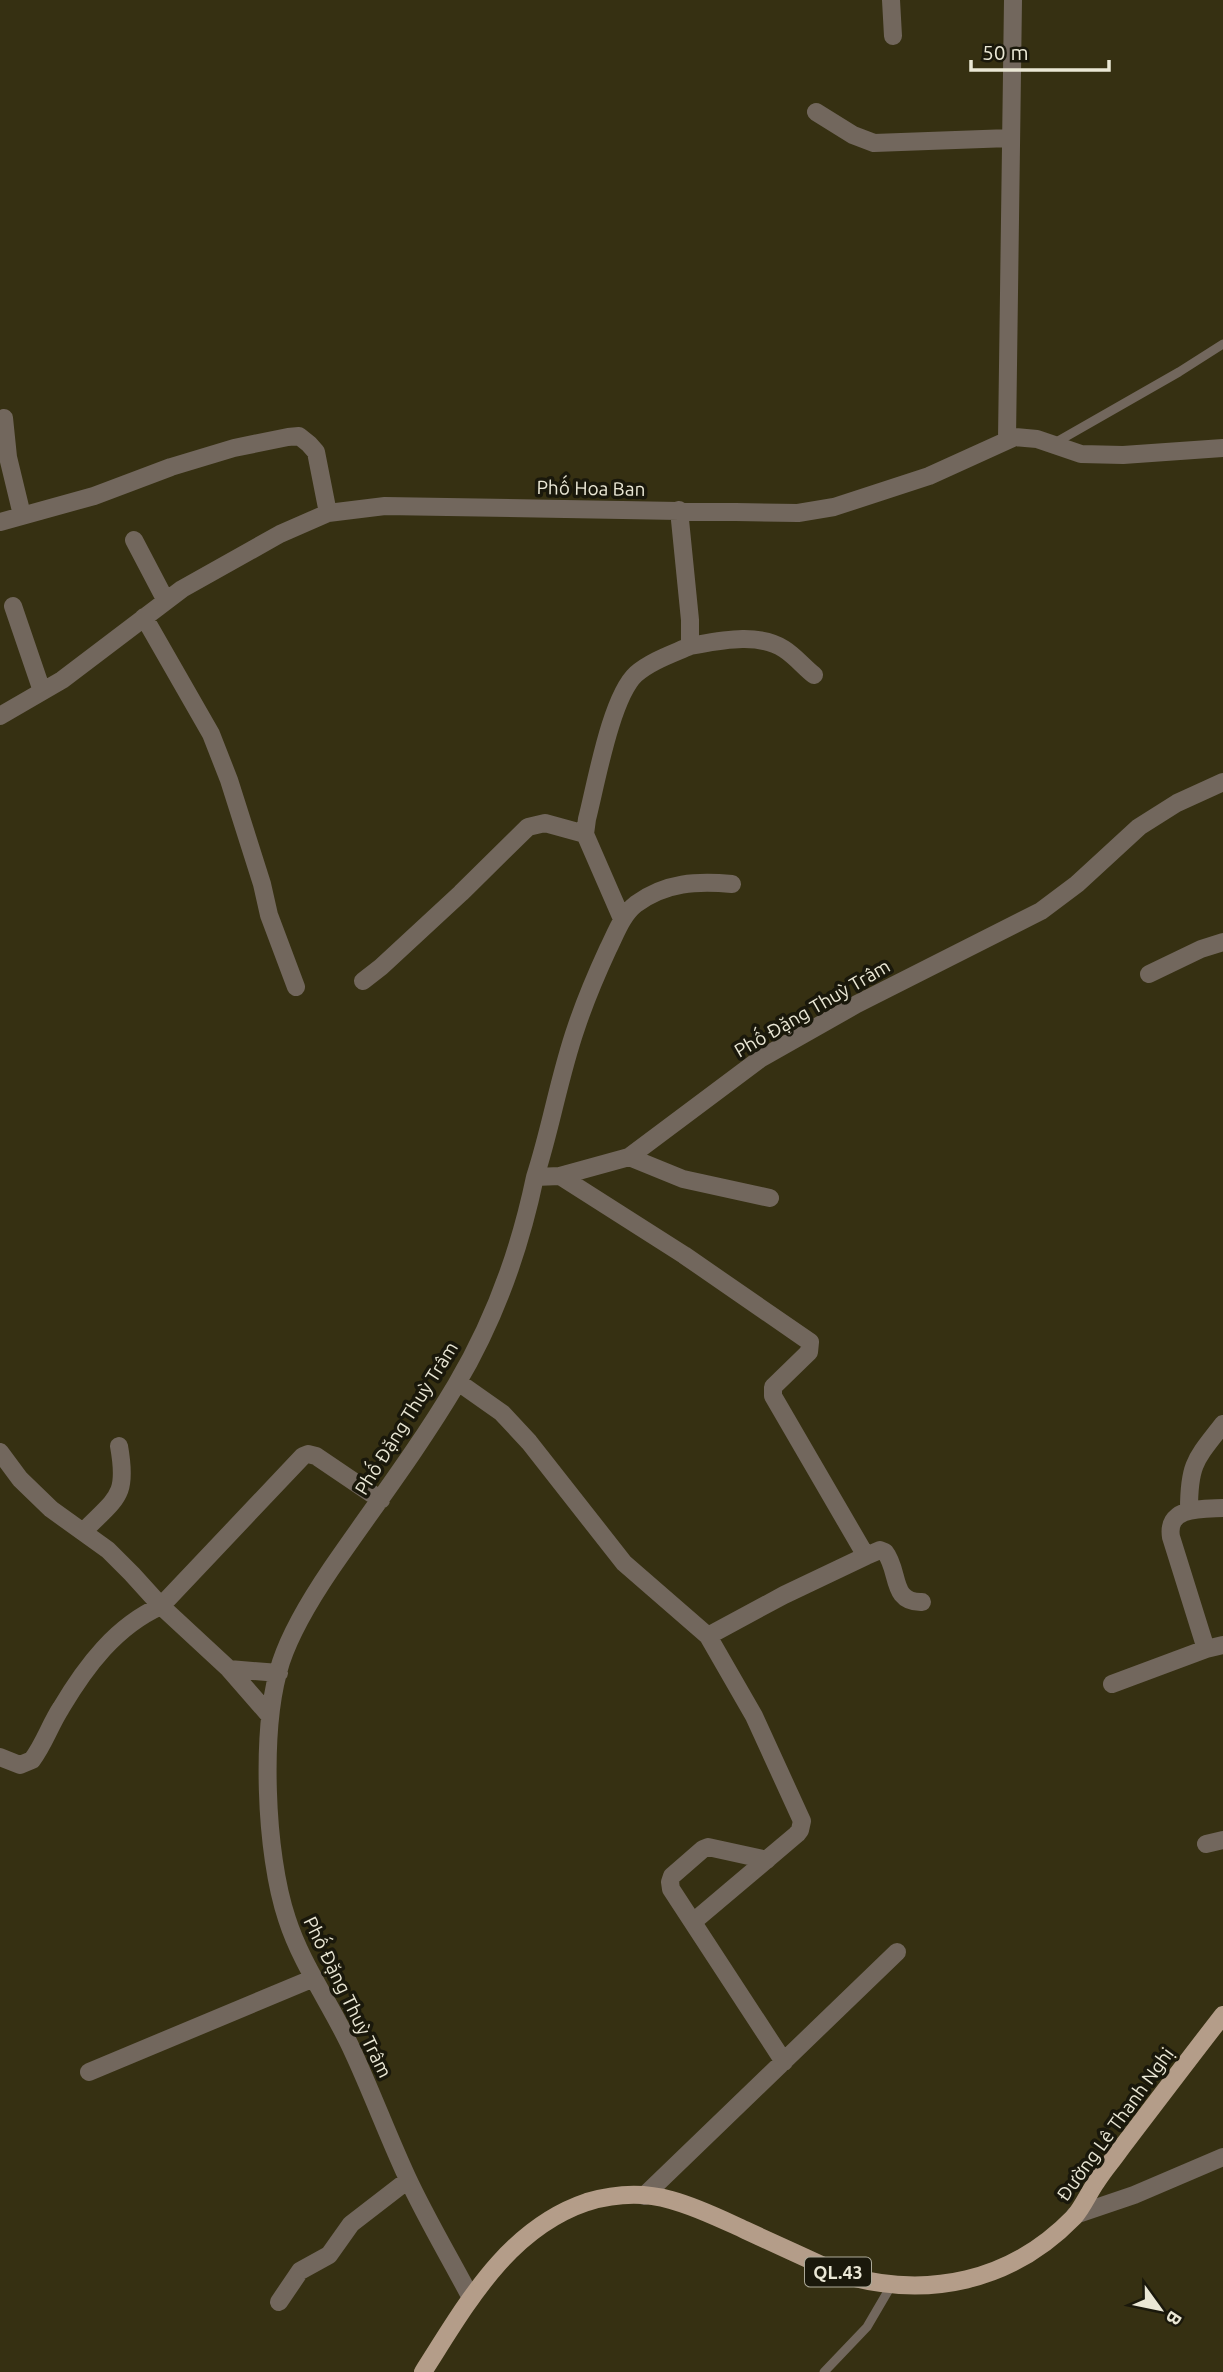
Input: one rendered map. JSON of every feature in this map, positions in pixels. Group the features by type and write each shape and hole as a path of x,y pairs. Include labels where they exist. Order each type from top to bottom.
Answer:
{"main road":[{"name":"Đường Lê Thanh Nghị","path":"424,2372 471,2298 496,2265 522,2239 569,2208 604,2197 623,2194 644,2196 668,2199 695,2207 843,2275 891,2286 945,2285 999,2269 1028,2253 1075,2215 1099,2177 1223,2015"}],"street":[{"path":"891,0 893,36"},
{"path":"1013,0 1007,439 1026,437 1081,454 1102,455 1223,448"},
{"path":"816,112 853,135 874,143 1010,138"},
{"path":"4,418 8,457 22,514"},
{"path":"0,523 22,514 94,496 171,467 234,448 299,436 316,452 328,513"},
{"name":"Phố Hoa Ban","path":"0,716 62,680 182,589 269,540 328,513 385,506 798,513 834,507 929,476 984,453 1007,439"},
{"path":"679,510 690,646"},
{"path":"134,540 166,601"},
{"path":"13,606 42,691"},
{"path":"144,617 211,734 229,780 269,915 296,987"},
{"path":"622,919 585,834 612,723 627,685 645,669 690,646 750,640 773,644 785,650 814,675"},
{"name":"Phố Đặng Thuỳ Trâm","path":"471,2298 408,2180 349,2043 314,1978 287,1919 279,1887 268,1760 270,1716 279,1673 292,1636 313,1598 458,1382 502,1288 527,1214 535,1177 560,1176 629,1157 760,1059 857,1004 1041,911 1077,884 1139,827 1177,803 1223,782"},
{"path":"363,981 461,893 528,827 545,823 585,834"},
{"path":"535,1177 575,1030 622,919 649,895 668,887 702,882 733,884"},
{"path":"1149,974 1201,949 1223,942"},
{"path":"629,1157 683,1179 770,1198"},
{"path":"560,1176 684,1255 808,1340 811,1348 809,1352 773,1387 773,1396 866,1556"},
{"path":"458,1382 502,1413 529,1442 624,1563 708,1636 754,1716 802,1821 797,1834 694,1922"},
{"path":"1189,1509 1192,1469 1199,1454 1223,1424"},
{"path":"83,1532 120,1491 124,1471 119,1446"},
{"path":"0,1452 20,1479 51,1509 108,1550 161,1606 229,1669 270,1716"},
{"path":"0,1757 20,1765 32,1760 79,1679 112,1640 139,1616 161,1606 303,1456 316,1456 381,1500"},
{"path":"1112,1684 1215,1647 1170,1532 1174,1519 1189,1509 1223,1508"},
{"path":"708,1636 784,1595 880,1550 885,1552 903,1597 909,1602 922,1602"},
{"path":"229,1669 279,1673"},
{"path":"767,1860 713,1847 702,1849 672,1876 670,1882 671,1889 784,2062"},
{"path":"644,2196 897,1952"},
{"path":"89,2072 314,1978"},
{"path":"1075,2215 1223,2157"},
{"path":"279,2302 300,2272 329,2255 351,2224 408,2180"}],"lane":[{"path":"1052,445 1223,344"},
{"path":"824,2372 867,2327 891,2286"}]}
